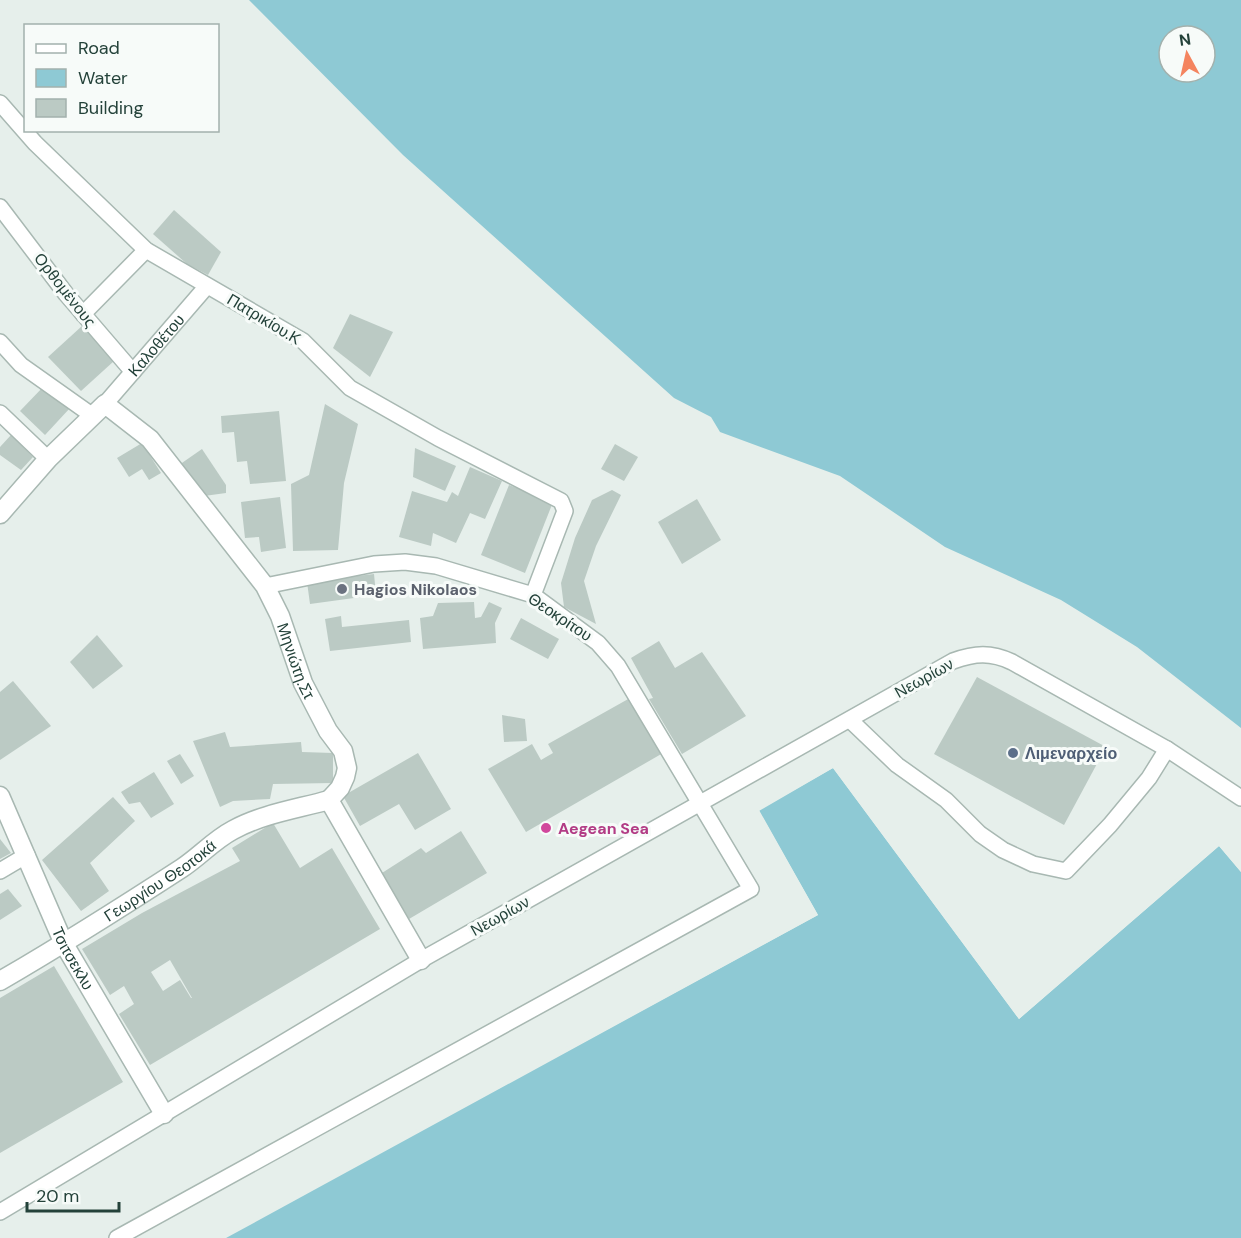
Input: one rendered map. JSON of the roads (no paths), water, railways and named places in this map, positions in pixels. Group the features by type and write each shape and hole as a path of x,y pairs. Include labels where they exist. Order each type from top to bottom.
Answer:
{"street":[{"name":"Καλοθέτου","path":"0,514 48,459 99,410"},
{"name":"Μηνιώτη.Στ","path":"99,410 150,439 265,586 280,616 303,683 328,731 343,751 345,777 340,788 329,800"},
{"name":"Τσιτσεκλυ","path":"0,796 64,944 164,1114"},
{"name":"Γεωργίου Θεοτοκά","path":"0,981 64,944 190,863 212,843 235,829 266,817 329,800"},
{"path":"329,800 421,960"}],"lane":[{"name":"Πατρικίου.Κ","path":"0,103 24,130"},
{"name":"Πατρικίου.Κ","path":"25,132 146,250 303,341 350,388 438,438 561,501 565,511 533,595"},
{"name":"Ορθομένους","path":"0,207 83,314 133,372"},
{"path":"83,314 146,250"},
{"name":"Καλοθέτου","path":"99,410 207,285"},
{"path":"0,342 21,365 99,410"},
{"path":"0,413 48,459"},
{"name":"Θεοκρίτου","path":"117,1238 752,889 618,666 598,643 533,595 435,566 405,562 374,564 265,586"},
{"name":"Νεωρίων","path":"0,1212 421,960 953,661 971,655 999,656 1012,662 1167,749 1241,798"},
{"path":"850,720 897,765 946,801 980,834 1003,850 1033,864 1066,871 1110,825 1149,778 1167,749"},
{"path":"0,871 27,855"}],"water":[{"path":"249,0 1241,0 1241,728 1137,647 1061,600 945,547 840,476 720,432 711,417 674,398 403,155"},
{"path":"833,768 1019,1019 1219,846 1241,872 1241,1238 226,1238 818,915 759,810"}],"place":[{"name":"Hagios Nikolaos","path":"342,589"},
{"name":"Λιμεναρχείο","path":"1013,753"},
{"name":"Aegean Sea","path":"546,828"}]}
